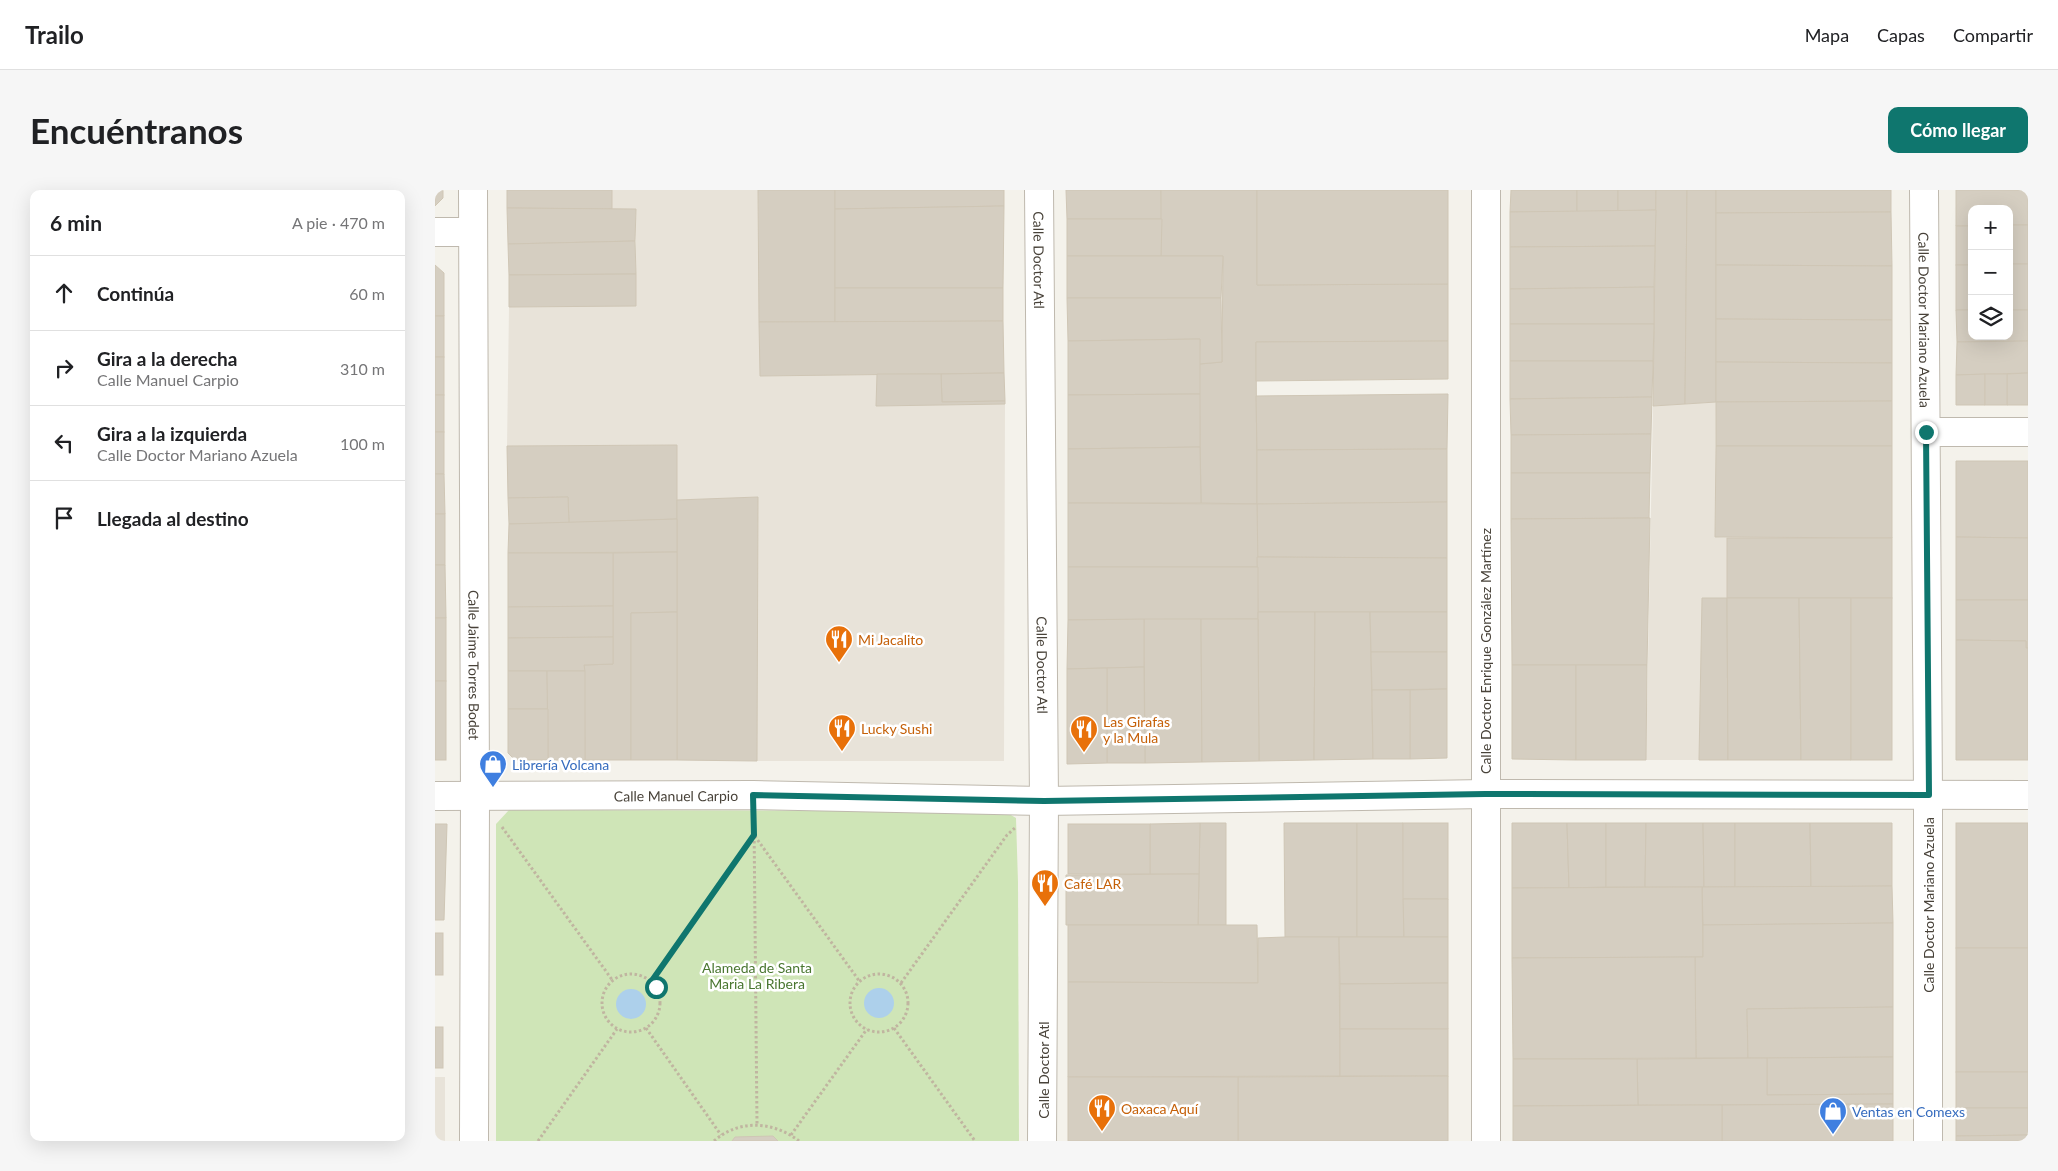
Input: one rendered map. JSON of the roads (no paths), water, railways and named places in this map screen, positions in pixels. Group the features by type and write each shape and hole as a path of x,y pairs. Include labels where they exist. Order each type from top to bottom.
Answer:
{"street":[{"name":"Calle Jaime Torres Bodet","path":"473,190 474,1141"},
{"name":"Calle Doctor Atl","path":"1039,190 1044,801 1042,1141"},
{"name":"Calle Doctor Enrique González Martínez","path":"1485,190 1486,1141"},
{"name":"Calle Doctor Mariano Azuela","path":"1924,190 1929,795 1928,1141"},
{"path":"435,232 473,232"},
{"path":"1926,432 2028,432"},
{"name":"Calle Manuel Carpio","path":"435,796 753,795 1044,801 1485,794 2028,795"}],"water":[{"path":"879,988 890,992 894,1003 890,1014 879,1018 868,1014 864,1003 868,992"},
{"path":"631,989 642,993 646,1004 642,1015 631,1019 620,1015 616,1004 620,993"}],"place":[{"name":"Mi Jacalito","path":"839,663"},
{"name":"Lucky Sushi","path":"842,752"},
{"name":"Las Girafas y la Mula","path":"1084,753"},
{"name":"Librería Volcana","path":"493,788"},
{"name":"Café LAR","path":"1045,907"},
{"name":"Oaxaca Aquí","path":"1102,1132"},
{"name":"Ventas en Comexs","path":"1833,1135"}],"park label":[{"name":"Alameda de Santa Maria La Ribera","path":"757,976"}]}
